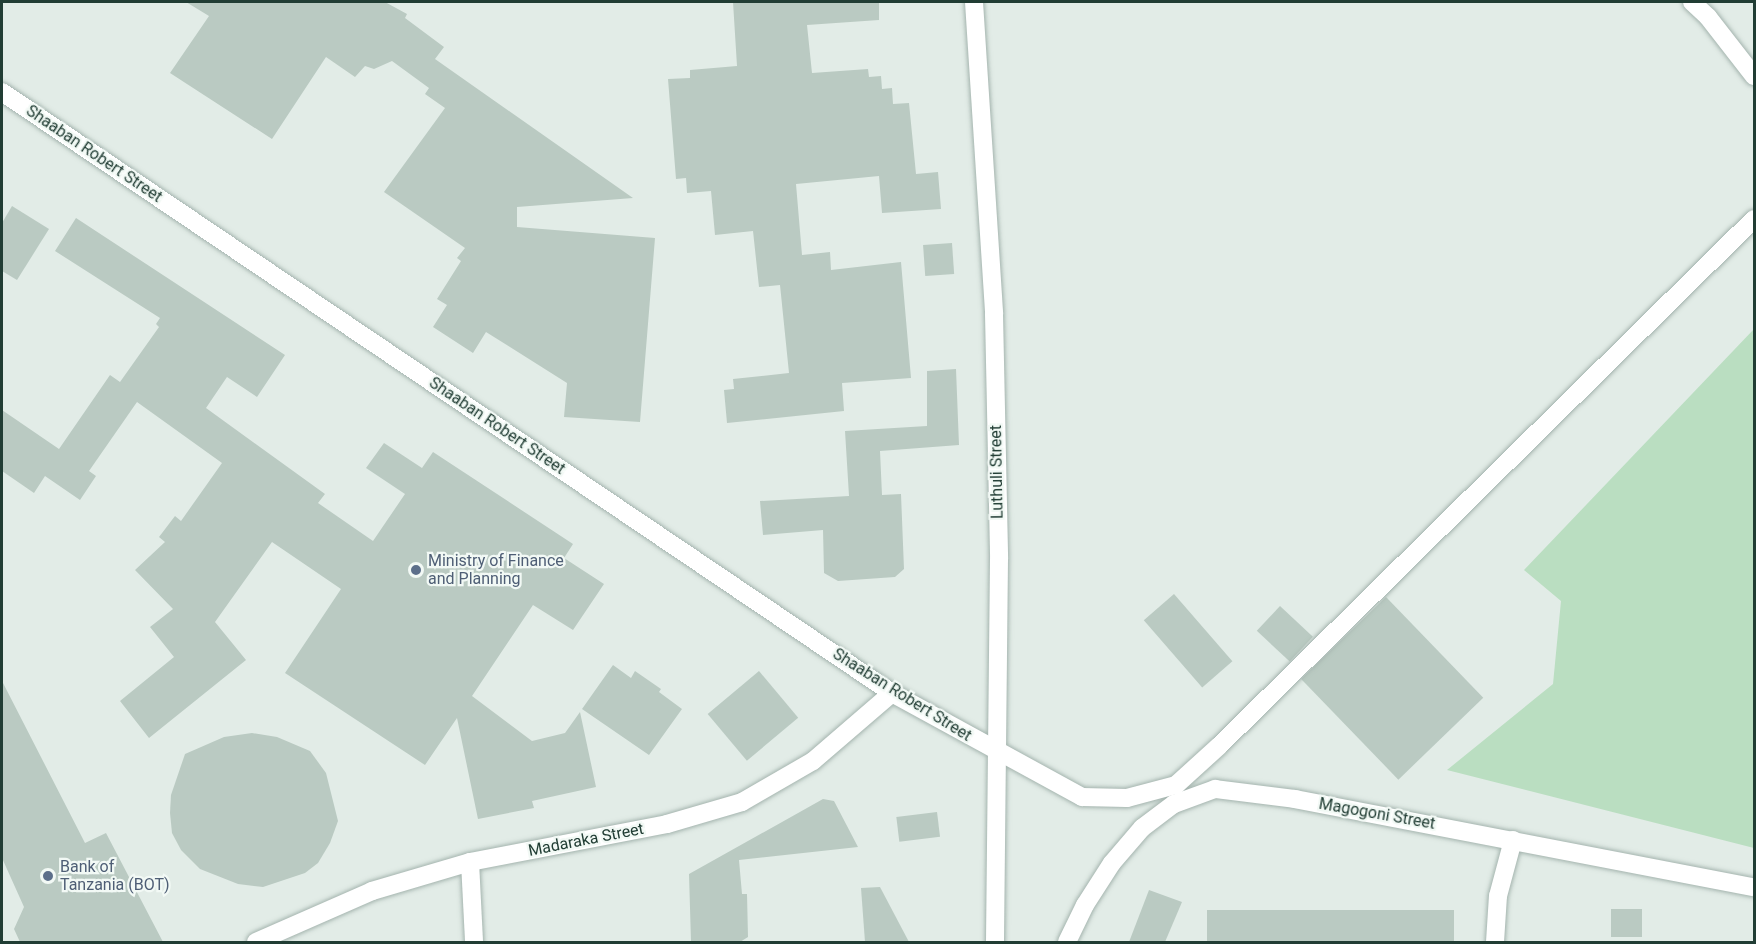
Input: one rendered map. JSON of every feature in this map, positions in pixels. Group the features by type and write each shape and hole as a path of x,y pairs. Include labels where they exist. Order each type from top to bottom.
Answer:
{"street":[{"name":"Luthuli Street","path":"974,2 994,314 999,559 995,942"},
{"path":"1692,2 1708,17 1755,76"},
{"name":"Shaaban Robert Street","path":"2,92 892,693 1082,797 1127,798 1176,785"},
{"path":"1174,804 1176,785 1755,219"},
{"name":"Madaraka Street","path":"256,942 372,891 470,862 666,824 742,802 813,761 892,693"},
{"path":"1206,758 1215,789"},
{"name":"Magogoni Street","path":"1067,942 1085,904 1112,863 1142,828 1174,804 1215,789 1295,799 1755,887"},
{"path":"1495,942 1498,896 1513,840"},
{"path":"470,862 474,942"}],"green space":[{"path":"1754,329 1754,848 1447,770 1553,684 1561,601 1524,570"}],"building":[{"path":"186,2 385,2 407,14 405,18 444,47 435,59 633,198 517,207 517,227 655,238 640,422 564,417 567,383 486,332 473,353 433,327 447,305 437,299 461,261 457,258 465,248 384,192 445,108 425,94 429,88 392,61 374,69 365,66 355,77 326,57 272,139 170,73 209,16"},
{"path":"733,2 879,2 879,20 807,25 812,73 868,69 869,77 881,76 882,89 892,88 893,104 909,103 916,174 938,172 941,209 882,213 879,176 796,184 802,255 830,252 831,270 901,262 911,378 842,383 844,411 727,423 724,390 734,389 733,379 789,373 780,285 759,287 753,231 715,235 711,191 687,193 686,178 676,179 668,79 690,78 690,70 737,66"},
{"path":"12,206 49,229 17,280 2,271 2,223"},
{"path":"76,218 285,355 257,397 227,377 206,408 325,494 318,503 373,541 405,494 366,468 384,443 422,468 433,452 573,544 564,558 604,584 573,630 533,605 472,696 532,741 565,733 580,712 596,787 532,801 534,808 478,819 457,718 425,765 285,673 341,589 272,542 215,622 246,660 149,738 120,701 174,657 150,627 173,609 135,570 165,542 159,537 175,516 181,521 222,463 137,402 89,471 96,476 80,500 45,476 34,493 2,471 2,410 59,449 110,375 120,382 159,327 156,324 160,318 55,251"},
{"path":"952,243 954,274 925,276 923,245"},
{"path":"956,369 959,445 880,451 882,495 901,494 904,569 895,577 838,581 824,573 823,530 763,535 760,501 849,496 845,431 927,426 927,371"},
{"path":"1174,594 1232,661 1202,687 1144,620"},
{"path":"1386,597 1483,698 1398,780 1301,679"},
{"path":"1280,606 1313,637 1290,662 1257,631"},
{"path":"613,665 631,678 635,671 661,689 659,692 682,709 649,755 582,709"},
{"path":"759,671 798,718 747,761 708,714"},
{"path":"2,681 85,843 106,833 163,942 20,942 14,929 24,907 2,858"},
{"path":"252,733 277,737 310,751 326,773 338,821 330,843 318,863 305,873 263,887 238,884 200,869 181,850 172,833 170,813 171,795 185,754 224,737"},
{"path":"823,799 834,801 858,847 739,860 742,894 747,894 748,937 740,942 691,942 689,874"},
{"path":"937,812 940,837 899,842 896,817"},
{"path":"880,887 909,942 865,942 861,888"},
{"path":"1149,890 1182,902 1165,942 1129,942"},
{"path":"1611,909 1642,909 1642,937 1611,937"},
{"path":"1207,910 1454,910 1454,942 1207,942"}],"place":[{"name":"Ministry of Finance and Planning","path":"416,570"},
{"name":"Bank of Tanzania (BOT)","path":"48,876"}]}
